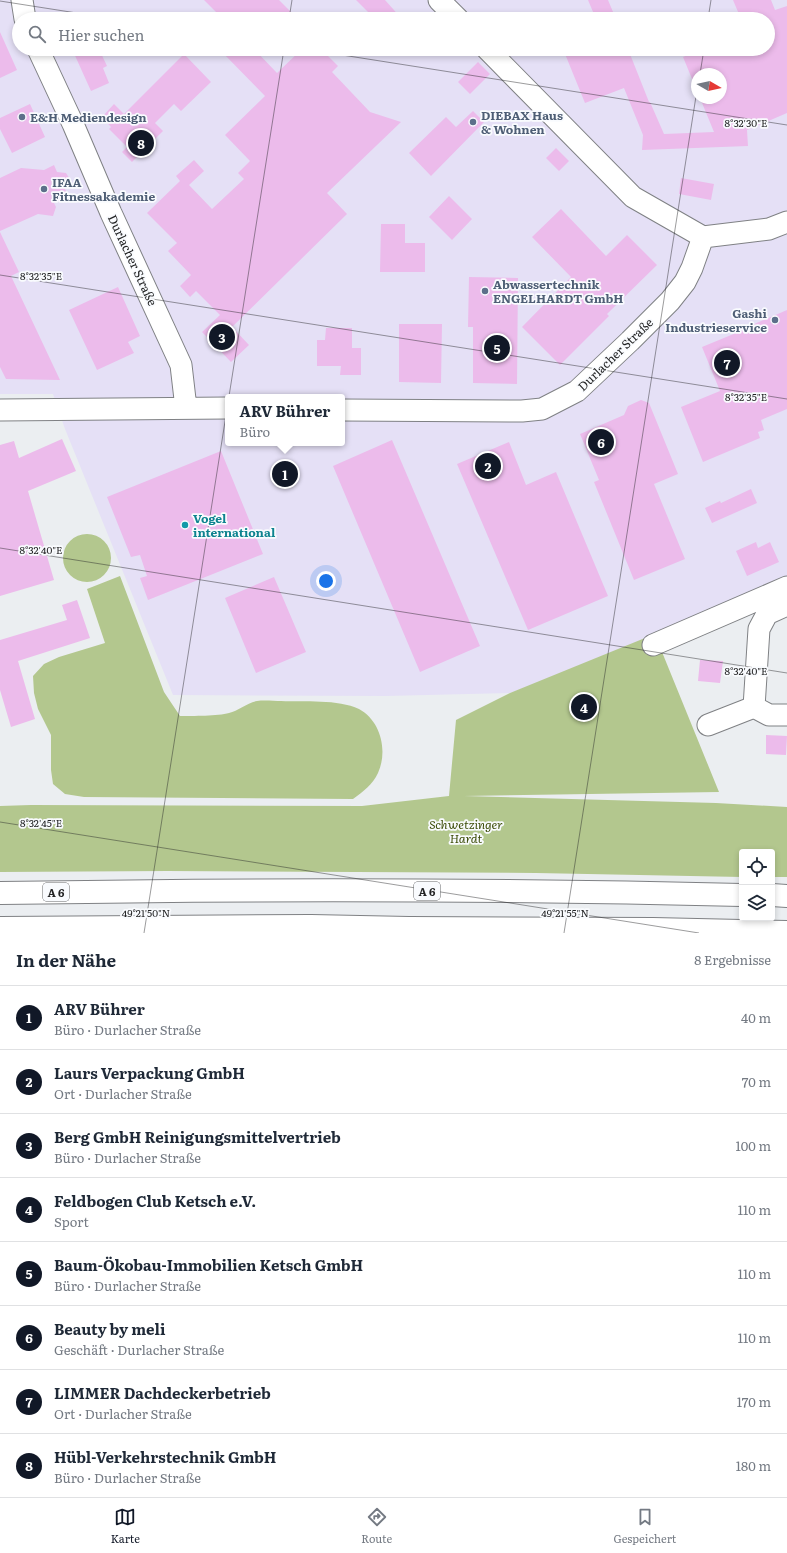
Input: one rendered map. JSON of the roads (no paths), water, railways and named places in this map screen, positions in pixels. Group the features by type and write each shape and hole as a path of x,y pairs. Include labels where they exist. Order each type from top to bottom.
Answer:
{"highway":[{"name":"A 6","path":"0,893 112,891 312,891 632,892 739,895"},
{"path":"775,895 787,896"},
{"path":"0,928 311,926 402,930 653,929 787,932"}],"street":[{"path":"22,0 24,12"},
{"path":"439,0 451,12"},
{"name":"Durlacher Straße","path":"41,56 181,365 186,408"},
{"path":"495,56 633,197 703,237 769,229 787,222"},
{"name":"Durlacher Straße","path":"345,410 522,411 542,409 577,391 670,301 685,282 692,268 703,237"},
{"path":"0,410 225,408"},
{"path":"653,645 787,587"},
{"path":"754,707 758,629 767,614 787,605"},
{"path":"708,725 754,707 769,715 787,715"}],"place":[{"name":"E&H Mediendesign","path":"22,117"},
{"name":"DIEBAX Haus & Wohnen","path":"473,122"},
{"name":"Hübl-Verkehrstechnik GmbH","path":"141,143"},
{"name":"IFAA Fitnessakademie","path":"44,189"},
{"name":"Abwassertechnik ENGELHARDT GmbH","path":"485,291"},
{"name":"Gashi Industrieservice","path":"775,320"},
{"name":"Berg GmbH Reinigungsmittelvertrieb","path":"222,337"},
{"name":"Baum-Ökobau-Immobilien Ketsch GmbH","path":"497,348"},
{"name":"LIMMER Dachdeckerbetrieb","path":"727,363"},
{"name":"Beauty by meli","path":"601,442"},
{"name":"Laurs Verpackung GmbH","path":"488,466"},
{"name":"ARV Bührer","path":"285,474"},
{"name":"Vogel international","path":"185,525"},
{"name":"Feldbogen Club Ketsch e.V.","path":"584,707"}],"park label":[{"name":"Schwetzinger Hardt","path":"466,831"}]}
